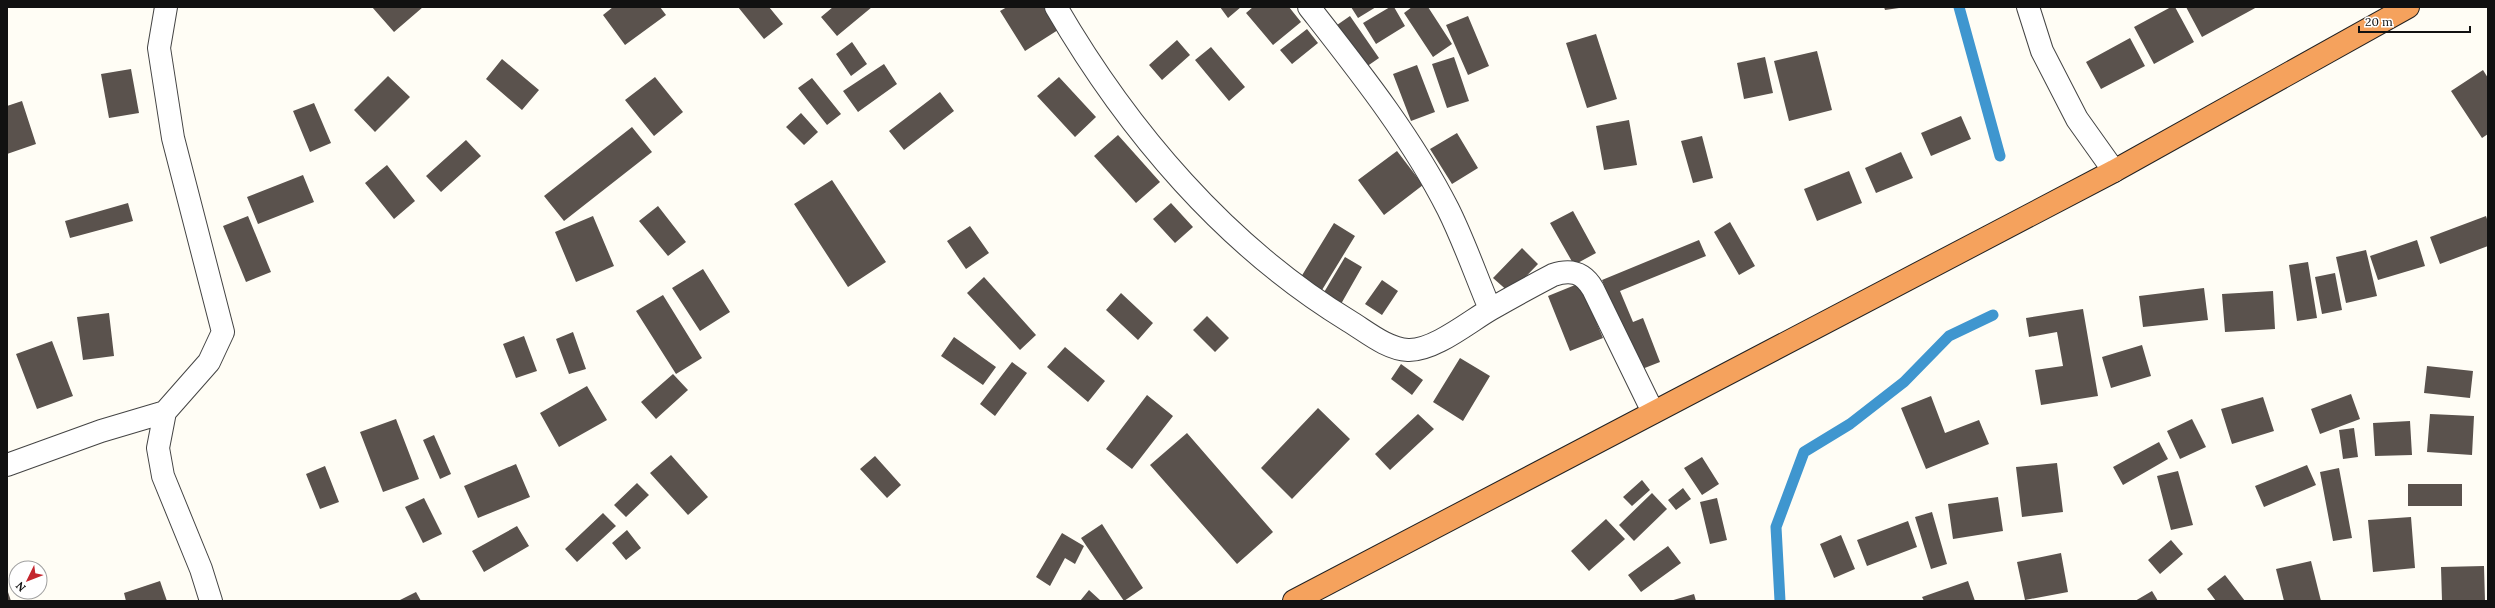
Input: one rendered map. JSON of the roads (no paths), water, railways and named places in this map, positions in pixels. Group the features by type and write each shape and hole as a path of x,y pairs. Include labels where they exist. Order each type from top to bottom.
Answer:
{"highway":[{"path":"1294,601 2114,171 2408,7"}],"street":[{"path":"166,7 158,48 174,138 224,332 208,362 165,412 158,448 162,476 201,569 211,601"},
{"path":"1056,7 1082,52 1129,120 1174,171 1246,244 1314,300 1394,348 1410,350 1425,347 1456,331 1490,309 1553,274 1566,271 1578,272 1587,279 1593,289 1652,412"},
{"path":"1309,7 1397,123 1431,178 1449,210 1490,309"},
{"path":"2028,7 2042,52 2077,119 2114,171"},
{"path":"7,465 101,431 165,412"}],"waterway":[{"path":"1959,7 2000,156"},
{"path":"1780,601 1776,527 1804,452 1850,424 1904,382 1949,336 1993,315"}]}
